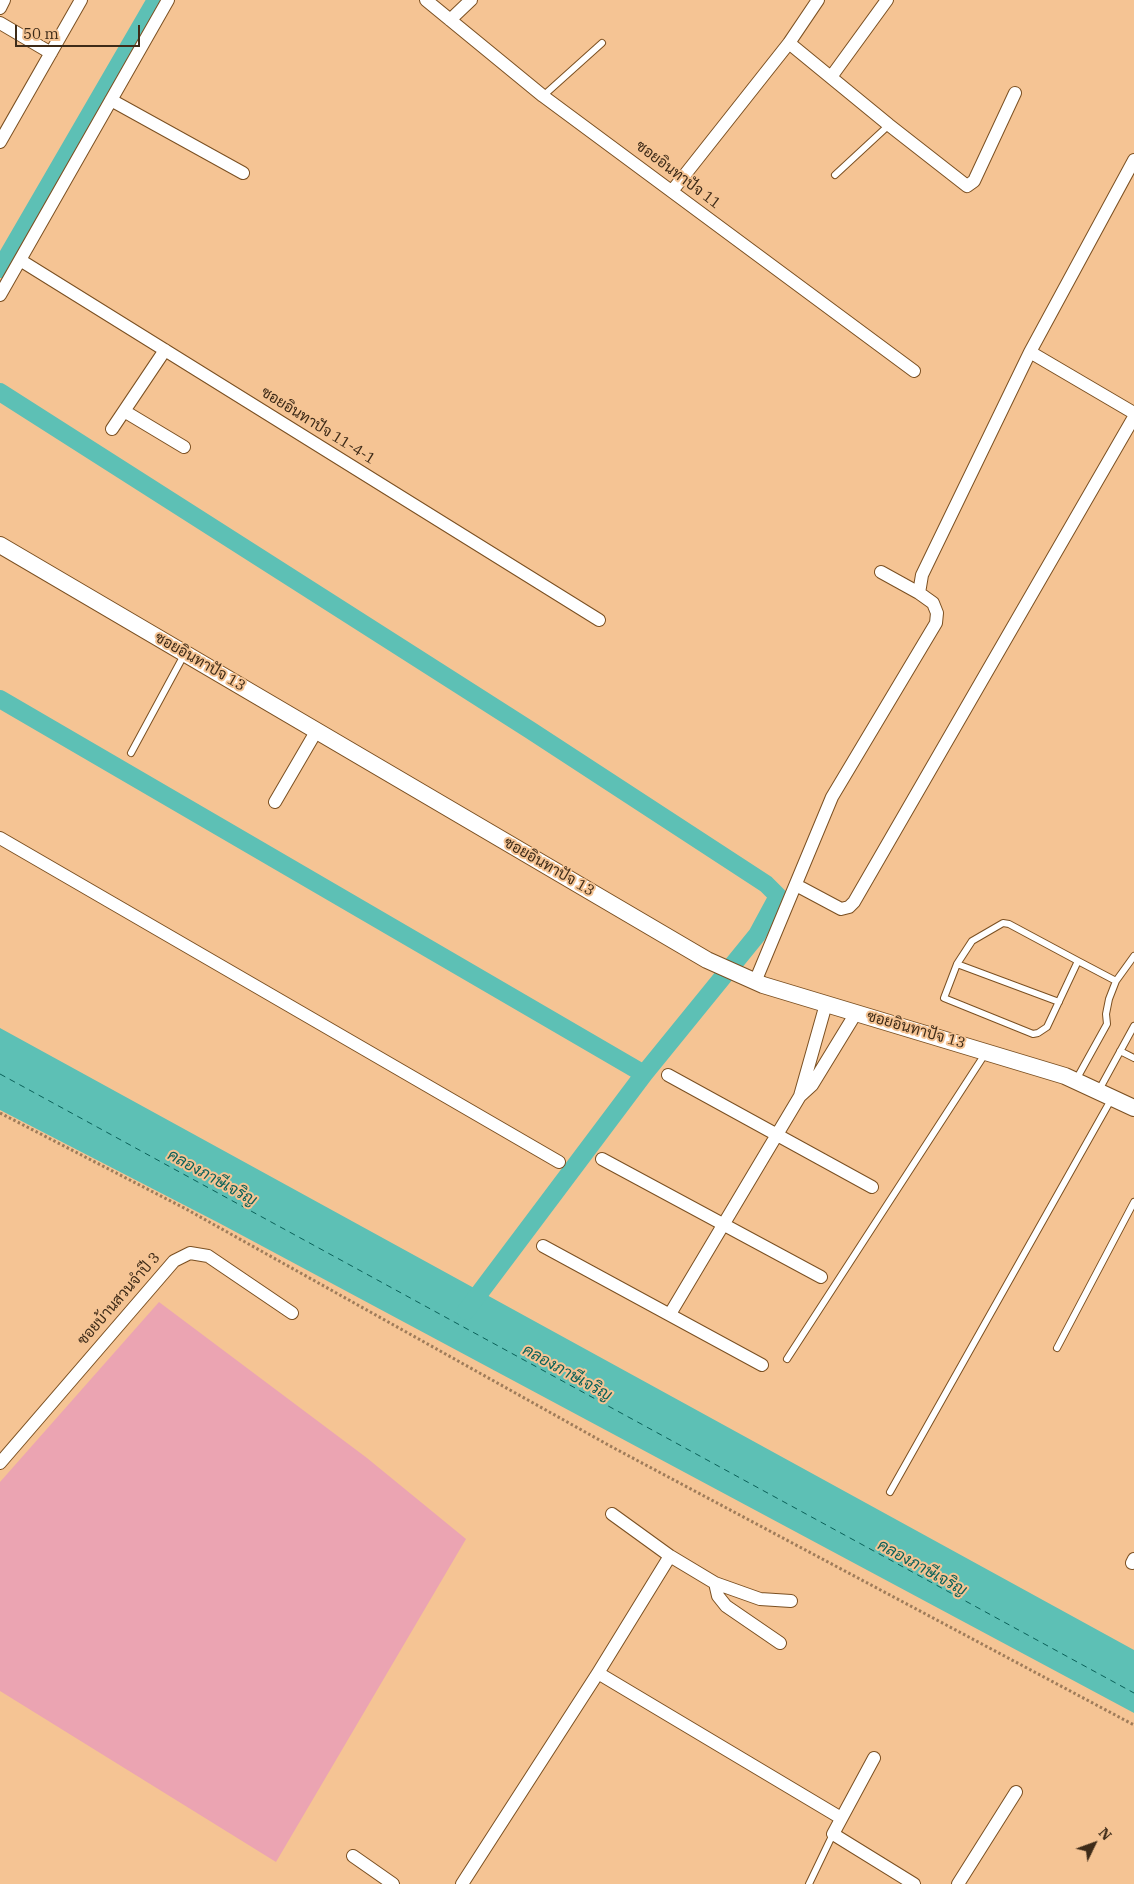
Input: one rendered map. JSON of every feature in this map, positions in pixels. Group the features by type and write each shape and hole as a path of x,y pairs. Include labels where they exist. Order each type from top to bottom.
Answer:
{"street":[{"path":"0,8 4,0"},
{"path":"0,142 81,0"},
{"path":"0,295 168,0"},
{"name":"ซอยอินทาปัจ 11","path":"426,0 544,96 914,371"},
{"path":"450,20 471,0"},
{"path":"672,191 790,43 818,0"},
{"path":"831,77 887,0"},
{"path":"0,22 51,53"},
{"path":"790,43 889,126 967,186 974,181 1015,92"},
{"path":"111,100 243,173"},
{"path":"918,593 922,575 1030,352 1134,160"},
{"name":"ซอยอินทาปัจ 11-4-1","path":"20,260 599,620"},
{"path":"112,429 165,350"},
{"path":"796,885 841,909 848,907 854,902 1134,415 1030,352"},
{"path":"124,411 184,448"},
{"name":"ซอยอินทาปัจ 13","path":"0,545 706,960 748,979 826,1004 988,1051 1076,1080 1134,1108"},
{"path":"748,979 796,885 832,797 936,622 937,613 933,603 881,572"},
{"path":"275,802 316,730"},
{"path":"0,838 559,1162"},
{"path":"670,1314 800,1096 826,1004"},
{"path":"800,1096 812,1085 856,1013"},
{"path":"668,1075 872,1187"},
{"path":"602,1159 723,1226 821,1277"},
{"path":"543,1246 762,1366"},
{"name":"ซอยบ้านสวนจำปี 3","path":"0,1463 174,1261 190,1253 208,1256 292,1313"},
{"path":"612,1514 670,1556 715,1583 760,1599 791,1601"},
{"path":"462,1884 598,1673 670,1556"},
{"path":"715,1583 718,1596 726,1606 780,1643"},
{"path":"598,1673 841,1818"},
{"path":"874,1758 833,1834 914,1884"},
{"path":"958,1884 1016,1792"},
{"path":"353,1856 393,1884"}],"lane":[{"path":"544,96 602,43"},
{"path":"835,175 889,126"},
{"path":"131,753 184,653"},
{"path":"1078,961 1047,1026 1038,1033 1033,1034 946,1000 944,996 957,964 972,941 1003,923 1009,924 1116,981"},
{"path":"1076,1080 1107,1024 1106,1014 1109,999 1116,981 1134,956"},
{"path":"957,964 1059,1002"},
{"path":"890,1492 1106,1093 1120,1051 1134,1026"},
{"path":"787,1359 988,1051"},
{"path":"1120,1051 1134,1058"},
{"path":"1057,1348 1134,1202"},
{"path":"809,1884 833,1834"}],"path":[{"path":"0,1113 186,1208 612,1447 1134,1725"}],"shaded area":[{"path":"159,1302 367,1458 466,1539 276,1862 0,1691 0,1482"}],"water":[{"name":"คลองภาษีเจริญ","path":"0,1028 1134,1650 1134,1713 219,1223 0,1110"}],"waterway":[{"path":"0,269 156,0"},
{"path":"0,392 530,730 766,884 778,896 757,935 644,1074 466,1311"},
{"path":"0,699 644,1074"}],"ferry route":[{"path":"0,1074 1134,1693"}]}
